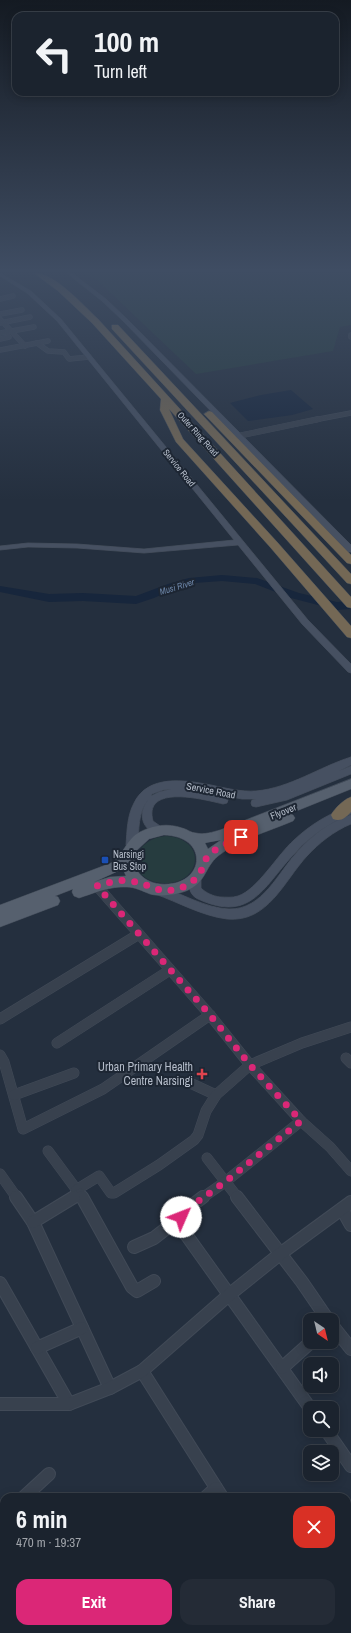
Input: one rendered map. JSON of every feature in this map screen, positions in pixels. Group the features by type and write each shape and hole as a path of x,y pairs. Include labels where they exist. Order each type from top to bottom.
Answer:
{"highway":[{"name":"Outer Ring Road","path":"121,349 351,604"},
{"name":"Outer Ring Road","path":"136,349 351,581"},
{"path":"153,367 169,374 351,561"},
{"path":"165,397 165,410 179,440 274,545 351,634"},
{"path":"347,814 351,803"}],"main road":[{"name":"Service Road","path":"83,349 237,539 255,556"},
{"name":"Service Road","path":"88,349 255,556 351,670"},
{"path":"152,349 351,550"},
{"path":"0,542 28,539 78,540 144,545 237,539"},
{"path":"0,548 42,545 144,551 237,539"},
{"name":"Service Road","path":"309,620 351,660"},
{"name":"Service Road","path":"131,849 134,820 139,804 148,793 162,786 180,784 233,795 255,796 278,791 351,761"},
{"name":"Service Road","path":"159,831 149,824 146,813 151,803 161,795 178,792 235,802 260,803 283,797 351,770"},
{"name":"Flyover","path":"204,862 225,839 351,784"},
{"name":"Flyover","path":"191,838 225,839 351,792"},
{"path":"0,911 109,870 122,862 139,839 148,834 170,830 191,838 198,844 203,853 204,862 193,885 199,895 213,901 235,903 246,900 261,888 300,840 331,818 347,814"},
{"path":"0,921 97,886 114,882 131,881 227,914 242,914 252,911 264,903 302,854 347,814"},
{"path":"131,849 127,862 129,871 135,879 148,887 168,890 183,887 195,879"}],"street":[{"path":"45,349 48,352 64,352 69,359 89,357"},
{"path":"307,422 330,413 351,408"},
{"path":"238,436 351,413"},
{"path":"97,886 210,1015 250,1065 301,1121 330,1147 351,1171"},
{"path":"0,1019 139,934"},
{"path":"57,1043 170,970"},
{"path":"0,1055 4,1062 23,1129 103,1089 210,1015"},
{"path":"33,1222 99,1176 111,1193 114,1193 159,1165 194,1140 198,1135 206,1111 216,1095 250,1065 302,1043 351,1027"},
{"path":"14,1095 74,1073"},
{"path":"188,1082 216,1095"},
{"path":"134,1247 154,1238 181,1217 183,1212 225,1182 301,1121"},
{"path":"48,1151 78,1192 132,1287 137,1291 154,1281"},
{"path":"207,1158 323,1313"},
{"path":"0,1174 33,1222 110,1388"},
{"path":"0,1404 69,1404 110,1388 142,1371 230,1294 280,1254 346,1206 351,1225"},
{"path":"181,1217 185,1233 305,1401"},
{"path":"0,1283 69,1404"},
{"path":"37,1348 82,1328"},
{"path":"339,1334 351,1349"},
{"path":"282,1368 303,1349"},
{"path":"142,1371 219,1492"},
{"path":"331,1437 351,1466"},
{"path":"32,1493 49,1474"}],"green space":[{"path":"170,349 334,349 333,351 196,374"},
{"path":"166,836 180,839 189,845 194,853 195,862 192,870 185,877 175,882 162,883 150,880 142,875 138,868 137,860 139,851 145,844 154,839"}],"water":[{"path":"291,390 313,409 292,415 248,421 230,403 261,395"}],"waterway":[{"name":"Musi River","path":"0,589 49,598 83,597 136,600 150,596 172,586 193,580 222,578 257,581 295,596 337,606 351,605"}],"place":[{"name":"Narsingi Bus Stop","path":"105,860"},
{"name":"Urban Primary Health Centre Narsingi","path":"202,1074"}],"route":[{"path":"181,1217 183,1212 225,1182 301,1121 250,1065 210,1015 97,886 114,882 131,881 153,889 168,890 183,887 195,879 209,855 241,837"}]}
